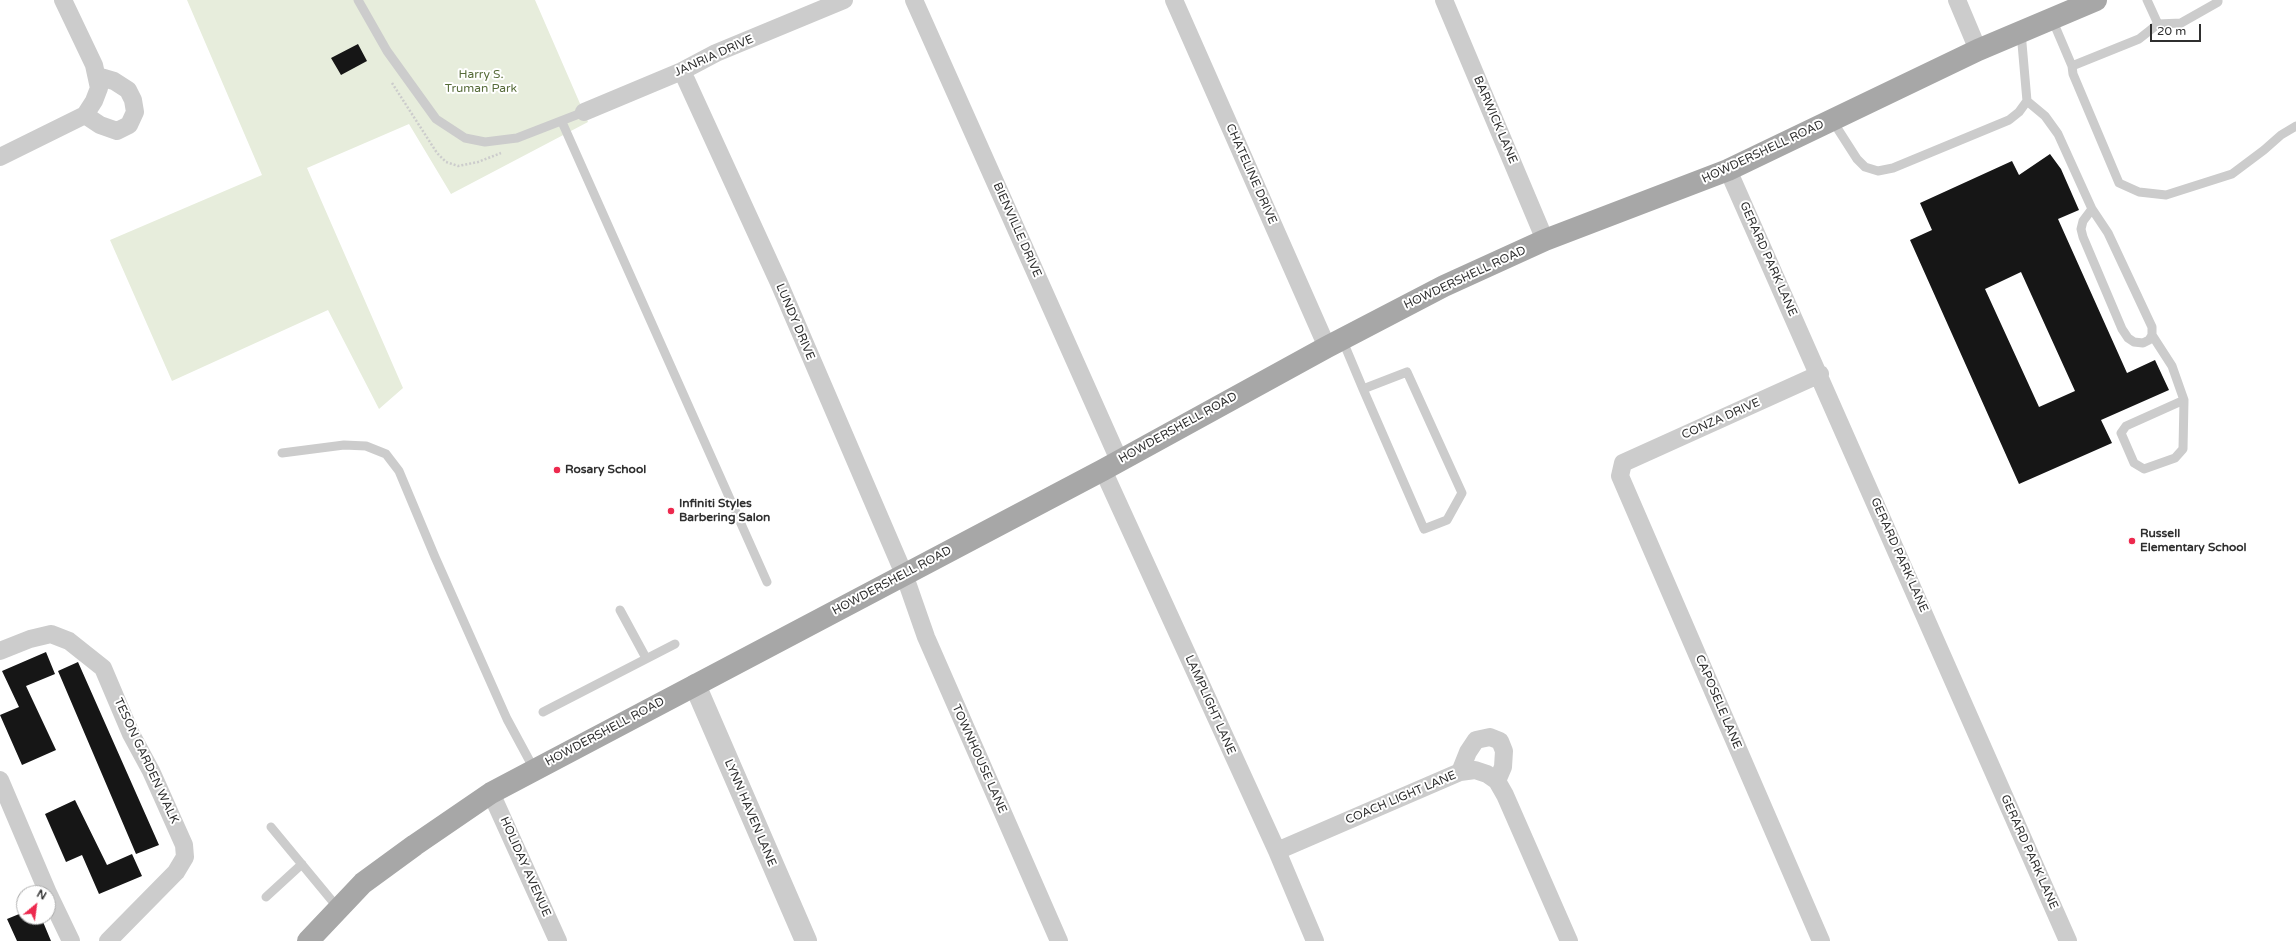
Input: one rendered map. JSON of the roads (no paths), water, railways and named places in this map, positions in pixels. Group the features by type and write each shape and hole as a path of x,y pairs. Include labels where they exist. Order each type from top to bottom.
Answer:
{"main road":[{"name":"HOWDERSHELL ROAD","path":"310,940 338,908 363,883 491,793 1111,465 1334,343 1444,286 1545,240 1728,170 1978,50 2096,0"}],"street":[{"path":"0,157 90,108 99,88 97,76 63,0"},
{"name":"JANRIA DRIVE","path":"584,112 682,71 716,53 844,0"},
{"name":"BIENVILLE DRIVE","path":"914,0 1111,465"},
{"name":"CHATELINE DRIVE","path":"1174,0 1334,343"},
{"name":"BARWICK LANE","path":"1444,0 1545,240"},
{"path":"1957,0 1978,50"},
{"name":"LUNDY DRIVE","path":"682,71 779,283 904,574"},
{"path":"90,108 100,125 117,131 129,125 135,112 133,100 128,90 114,81 97,76"},
{"name":"GERARD PARK LANE","path":"1728,170 1820,374 2068,941"},
{"name":"CONZA DRIVE","path":"1623,463 1820,374"},
{"name":"CAPOSELE LANE","path":"1623,463 1620,476 1821,941"},
{"name":"LAMPLIGHT LANE","path":"1111,465 1315,941"},
{"name":"TOWNHOUSE LANE","path":"904,574 926,637 1059,941"},
{"name":"TESON GARDEN WALK","path":"0,651 30,639 51,634 69,641 103,668 132,734 157,783 184,845 184,857 176,872 108,941"},
{"name":"LYNN HAVEN LANE","path":"695,685 806,941"},
{"path":"1460,772 1468,752 1476,740 1490,738 1500,741 1504,751 1503,766 1497,781 1505,795 1569,941"},
{"name":"COACH LIGHT LANE","path":"1277,851 1460,772 1475,770 1487,774 1497,781"},
{"path":"0,780 45,885"},
{"name":"HOLIDAY AVENUE","path":"491,793 558,941"},
{"path":"56,910 71,941"}],"lane":[{"path":"358,0 387,51 436,119 466,138 485,142 517,138 562,122 584,112"},
{"path":"2147,0 2158,24"},
{"path":"2072,66 2139,39 2158,24 2181,23 2218,2 2218,0"},
{"path":"2052,19 2072,66 2073,74 2119,183 2139,192 2166,195 2232,174 2281,135 2296,126"},
{"path":"1832,120 1857,158 1865,167 1878,171 1893,168 2009,120 2019,112 2027,102 2021,32"},
{"path":"2027,102 2045,116 2058,134 2092,209 2108,234 2152,327 2152,335 2149,340 2143,343 2134,342 2128,338 2122,329 2083,237 2081,229 2083,221 2092,209"},
{"path":"562,122 767,582"},
{"path":"2152,335 2172,366 2184,400 2183,449 2175,458 2144,470 2134,463 2121,433 2126,426 2184,400"},
{"path":"1334,343 1364,389 1424,529 1447,520 1462,493 1407,372 1364,389"},
{"path":"282,453 344,445 366,446 386,454 399,471 435,557 507,719 534,769"},
{"path":"620,610 646,658"},
{"path":"543,712 675,644"},
{"path":"271,827 338,908"},
{"path":"266,897 302,864"}],"place":[{"name":"Rosary School","path":"557,470"},
{"name":"Infiniti Styles Barbering Salon","path":"671,511"},
{"name":"Russell Elementary School","path":"2132,541"}],"park label":[{"name":"Harry S. Truman Park","path":"481,82"}]}
